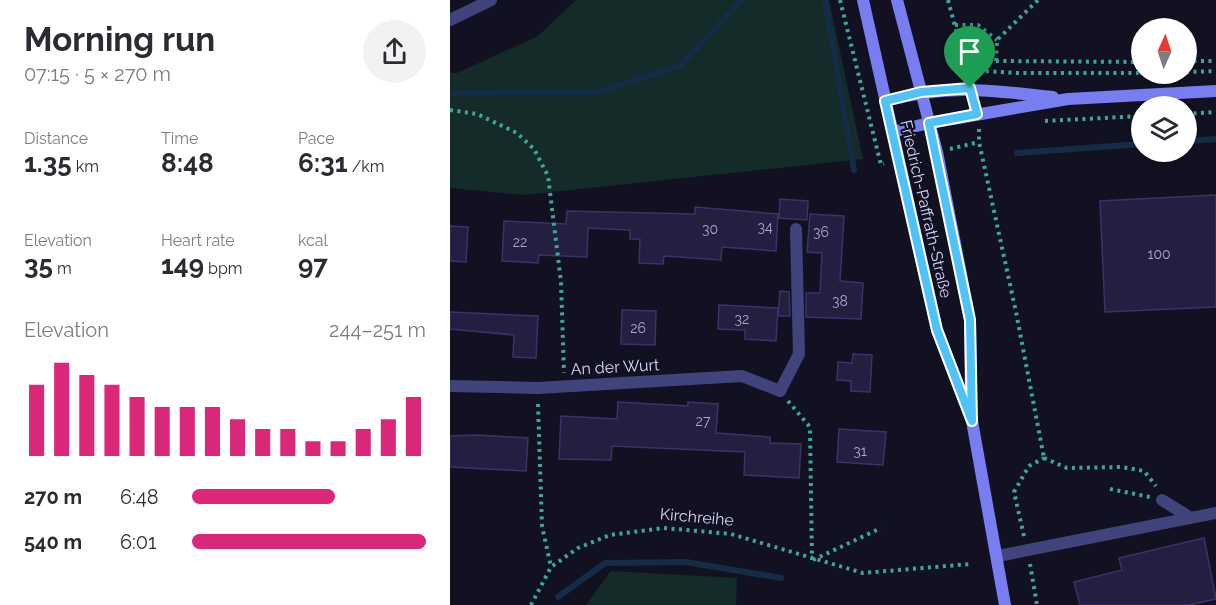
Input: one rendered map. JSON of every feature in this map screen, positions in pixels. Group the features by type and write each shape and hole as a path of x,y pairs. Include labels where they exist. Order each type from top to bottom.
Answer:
{"main road":[{"name":"Friedrich-Paffrath-Straße","path":"862,0 937,330 972,421"},
{"name":"Friedrich-Paffrath-Straße","path":"897,0 929,123 970,320 972,421 1005,605"},
{"path":"885,101 921,92 970,88 1068,99"},
{"path":"892,132 977,114 1068,99 1216,92"}],"street":[{"path":"450,20 491,0"},
{"path":"780,391 799,354 796,229"},
{"name":"An der Wurt","path":"450,386 538,388 742,376 780,391"},
{"path":"1162,500 1191,518"},
{"path":"998,556 1216,513"}],"path":[{"path":"948,0 970,88"},
{"path":"996,61 997,40 1038,0"},
{"path":"955,25 978,25 997,40"},
{"path":"1197,61 1216,60"},
{"path":"967,69 996,61 1131,62"},
{"path":"967,69 1016,74 1131,73"},
{"path":"1197,72 1216,71"},
{"path":"450,110 477,114 517,134 534,149 548,176 561,282 564,387"},
{"path":"1197,113 1216,112"},
{"path":"977,114 979,142 1016,312 1044,458"},
{"path":"1035,121 1131,117"},
{"path":"980,131 989,128"},
{"path":"538,388 542,526 551,567"},
{"path":"780,391 810,427 812,560 881,528"},
{"path":"1044,458 1067,468 1122,467 1143,471 1156,485 1162,500"},
{"path":"1037,605 1028,551 1014,492 1029,466 1044,458"},
{"path":"1110,489 1162,500"},
{"name":"Kirchreihe","path":"531,605 551,567 578,548 610,535 664,528 731,534 812,560 863,573 971,564"}],"green space":[{"path":"576,0 829,0 863,159 523,195 450,188 450,73 457,73 538,36"},
{"path":"611,571 737,578 736,605 586,605"}],"building":[{"path":"1216,195 1216,307 1105,312 1100,201"},
{"path":"780,199 808,201 807,220 779,218"},
{"path":"695,207 778,214 776,251 722,247 721,260 664,256 663,264 639,263 640,239 630,239 630,230 588,228 587,257 539,255 538,263 502,261 504,221 566,224 567,211 695,214"},
{"path":"810,214 844,216 840,281 863,283 861,319 806,317 806,293 820,293 822,253 807,252"},
{"path":"450,226 468,227 466,262 450,261"},
{"path":"780,291 789,292 790,316 778,316"},
{"path":"719,305 778,308 776,341 745,339 745,330 718,329"},
{"path":"622,310 656,311 655,345 621,344"},
{"path":"450,312 538,316 536,358 513,357 514,335 450,329"},
{"path":"853,354 872,355 870,392 851,391 851,381 837,380 838,362 852,363"},
{"path":"618,402 688,406 688,402 718,404 716,433 770,437 770,443 801,444 799,478 744,475 745,452 612,446 611,460 559,459 561,416 617,419"},
{"path":"839,429 886,432 883,465 837,462"},
{"path":"450,436 528,438 526,471 450,467"},
{"path":"1204,538 1216,599 1189,605 1080,605 1074,582 1122,570 1119,558"}],"waterway":[{"path":"450,93 598,92 680,66 742,0"},
{"path":"825,0 854,170"},
{"path":"1197,140 1216,139"},
{"path":"1017,153 1131,145"},
{"path":"558,597 605,563 686,562 781,578"}],"route":[{"path":"970,88 977,114 929,123 970,320 972,421 937,330 885,101 921,92 970,88"}]}
